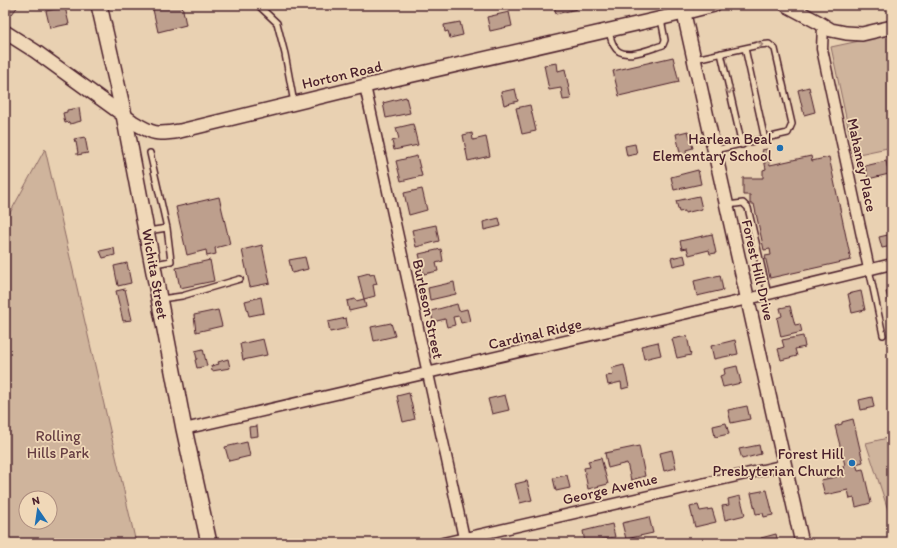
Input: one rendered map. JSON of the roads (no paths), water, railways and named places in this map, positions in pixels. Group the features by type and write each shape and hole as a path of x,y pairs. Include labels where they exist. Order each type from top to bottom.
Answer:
{"main road":[{"name":"Wichita Street","path":"99,5 124,115 184,430 209,543"}],"street":[{"name":"Horton Road","path":"5,32 36,51 148,131 156,134 165,134 180,132 365,86 660,18 683,9 714,5"},
{"path":"786,5 831,30 862,34 892,28"},
{"name":"Forest Hill Drive","path":"683,9 802,543"},
{"name":"Mahaney Place","path":"823,25 822,49 869,269"},
{"name":"Burleson Street","path":"365,86 464,538"},
{"name":"Cardinal Ridge","path":"184,430 748,299 892,264"},
{"name":"George Avenue","path":"443,543 785,465"}],"lane":[{"path":"258,5 277,23 285,54 294,103"},
{"path":"608,30 614,47 620,53 628,54 663,45 665,40 660,18"},
{"path":"694,59 769,44 775,49 782,79 792,124 788,134 715,150"},
{"path":"744,48 765,140"},
{"path":"720,53 742,145"},
{"path":"150,153 167,228 171,261 153,264"},
{"path":"727,206 743,203 748,208 768,294"},
{"path":"147,232 167,228"},
{"name":"Mahaney Place","path":"869,269 883,335"},
{"path":"160,299 182,296 240,279"}],"place":[{"name":"Harlean Beal Elementary School","path":"780,148"},
{"name":"Forest Hill Presbyterian Church","path":"852,463"}],"park label":[{"name":"Rolling Hills Park","path":"58,444"}]}
